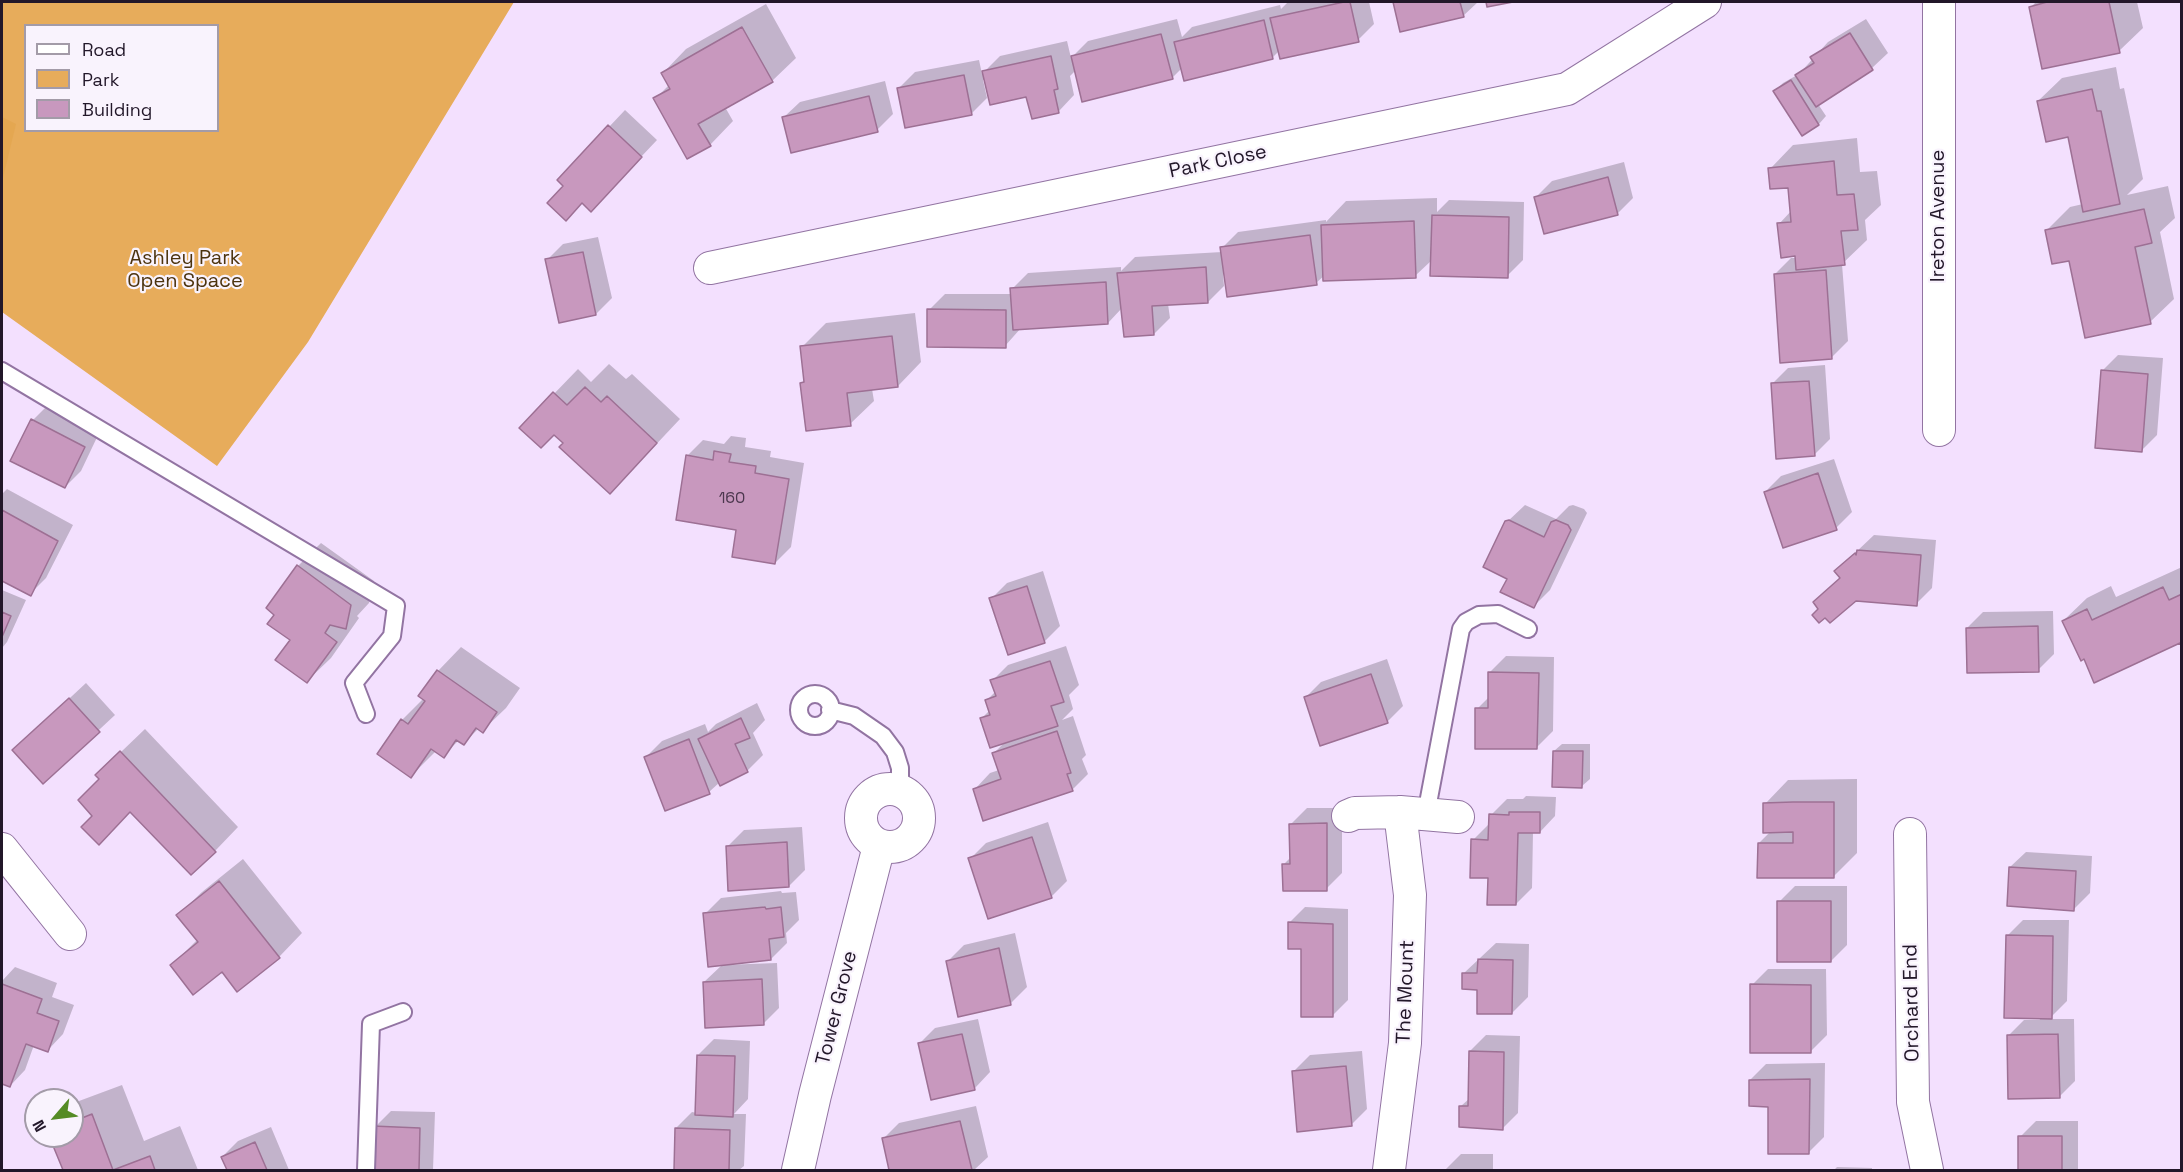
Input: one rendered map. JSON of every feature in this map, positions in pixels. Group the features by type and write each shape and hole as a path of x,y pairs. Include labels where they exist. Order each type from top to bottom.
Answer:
{"street":[{"name":"Park Close","path":"710,268 1567,89 1705,2"},
{"name":"Ireton Avenue","path":"1939,2 1939,429"},
{"name":"Tower Grove","path":"798,1170 879,846 866,836 860,820 863,804 875,792 892,788 900,791"},
{"path":"1348,816 1356,813 1413,813 1458,817"},
{"name":"The Mount","path":"1389,1170 1405,1043 1413,813"},
{"name":"Orchard End","path":"1910,834 1913,1102 1927,1170"},
{"path":"2,849 70,934"}],"lane":[{"path":"2,370 396,606 392,636 354,683 366,714"},
{"path":"1413,813 1461,629 1466,622 1479,615 1498,614 1528,629"},
{"path":"830,710 854,716 883,736 896,752 900,768 900,791"},
{"path":"366,1170 371,1024 403,1012"}],"green space":[{"name":"Ashley Park Open Space","path":"2,2 514,2 308,342 217,466 2,312"}],"shaded area":[{"path":"2,117 16,124 2,182"}],"building":[{"path":"1350,2 1359,42 1280,59 1270,18"},
{"path":"1393,2 1460,2 1464,17 1400,32"},
{"path":"1486,2 1513,2 1487,7"},
{"path":"2047,2 2109,2 2120,53 2042,69 2029,7"},
{"path":"1264,20 1273,59 1184,81 1174,42"},
{"path":"742,27 773,82 698,124 711,146 687,159 653,98 670,89 661,73"},
{"path":"1850,33 1873,70 1816,107 1795,75 1814,63 1810,57"},
{"path":"1161,34 1173,79 1082,102 1071,56"},
{"path":"1051,56 1058,89 1054,90 1059,113 1032,119 1026,97 990,105 982,71"},
{"path":"964,75 972,115 905,128 897,88"},
{"path":"1791,80 1819,125 1802,136 1773,91"},
{"path":"2092,89 2097,111 2101,111 2120,204 2083,212 2068,137 2046,142 2037,101"},
{"path":"869,96 878,132 791,153 782,117"},
{"path":"608,125 642,157 591,212 582,203 566,221 547,203 563,186 557,180"},
{"path":"1834,161 1837,195 1854,194 1858,230 1841,231 1845,265 1796,270 1795,256 1781,258 1777,223 1791,222 1788,188 1770,189 1768,168"},
{"path":"1608,177 1618,215 1544,234 1534,197"},
{"path":"2144,209 2152,243 2135,247 2151,324 2085,338 2069,261 2052,264 2045,230"},
{"path":"1432,215 1509,217 1508,278 1430,276"},
{"path":"1414,221 1416,278 1323,281 1321,225"},
{"path":"1310,235 1317,285 1227,297 1220,247"},
{"path":"583,252 596,315 559,323 545,259"},
{"path":"1206,267 1208,303 1152,306 1154,335 1124,337 1117,273"},
{"path":"1826,270 1832,359 1780,363 1774,274"},
{"path":"1106,282 1108,324 1013,330 1010,288"},
{"path":"927,309 1006,310 1006,348 927,347"},
{"path":"892,336 898,387 847,393 851,426 806,431 800,383 804,382 800,346"},
{"path":"2101,370 2148,374 2142,452 2095,448"},
{"path":"1809,381 1815,456 1776,459 1771,383"},
{"path":"585,387 601,402 607,396 657,443 610,494 559,447 563,443 554,435 541,448 519,428 553,392 567,405"},
{"path":"31,419 85,447 65,488 10,461"},
{"path":"714,451 731,454 729,462 756,466 755,473 789,479 775,564 732,557 736,530 676,520 686,455 713,460"},
{"path":"1818,473 1837,530 1783,548 1764,492"},
{"path":"2,510 58,541 31,596 2,581"},
{"path":"1509,520 1544,537 1551,522 1556,520 1568,525 1571,530 1534,608 1500,592 1507,579 1483,567 1505,521"},
{"path":"1857,550 1921,555 1917,606 1856,601 1830,623 1825,618 1819,623 1812,615 1818,609 1813,602 1840,578 1834,571 1855,553 1856,555"},
{"path":"297,565 351,605 346,629 330,625 325,633 337,642 307,683 275,660 290,640 267,624 274,615 266,608"},
{"path":"1027,586 1045,643 1008,655 989,598"},
{"path":"2163,587 2169,600 2182,594 2182,646 2180,643 2094,683 2084,659 2081,661 2062,621 2087,609 2092,620"},
{"path":"2,612 11,616 2,637"},
{"path":"2038,626 2039,672 1967,673 1966,628"},
{"path":"1050,661 1064,702 1051,706 1058,726 990,748 980,718 990,715 985,700 996,696 990,680"},
{"path":"437,670 497,712 483,733 476,728 464,745 456,740 444,758 431,749 411,778 377,754 401,719 408,724 425,701 418,696"},
{"path":"1488,672 1539,673 1537,749 1475,749 1475,708 1488,708"},
{"path":"1371,674 1388,723 1320,746 1304,697"},
{"path":"69,698 100,732 43,784 12,750"},
{"path":"741,718 750,738 735,744 748,772 720,786 698,739"},
{"path":"1057,731 1071,773 1067,774 1073,791 983,821 973,789 1001,779 992,753"},
{"path":"689,739 710,794 665,811 644,757"},
{"path":"120,751 216,852 191,875 130,812 99,845 81,827 92,816 78,800 99,779 95,775"},
{"path":"1553,751 1583,751 1582,788 1552,787"},
{"path":"1834,802 1834,878 1757,878 1758,843 1793,843 1793,832 1763,833 1763,803"},
{"path":"1509,812 1540,812 1540,833 1518,833 1516,905 1487,905 1488,878 1470,878 1471,839 1488,840 1489,814 1509,815"},
{"path":"1327,823 1327,891 1283,891 1282,864 1290,864 1289,824"},
{"path":"1032,837 1052,898 988,919 968,858"},
{"path":"787,842 789,887 728,891 726,846"},
{"path":"2009,867 2076,871 2074,911 2007,906"},
{"path":"219,881 280,958 237,992 222,972 193,995 170,965 198,942 176,915"},
{"path":"1777,901 1831,901 1831,962 1777,962"},
{"path":"765,907 766,909 781,907 784,937 769,939 771,960 708,967 703,913"},
{"path":"1288,922 1333,924 1333,1017 1301,1017 1301,949 1288,949"},
{"path":"2006,935 2053,936 2052,1019 2004,1018"},
{"path":"999,948 1011,1005 958,1017 946,961"},
{"path":"1478,959 1513,960 1512,1014 1477,1014 1477,990 1462,989 1462,973 1477,973"},
{"path":"762,979 764,1025 705,1028 703,982"},
{"path":"2,984 42,999 37,1013 59,1021 48,1052 26,1044 10,1087 2,1084"},
{"path":"1750,984 1811,985 1811,1053 1750,1053"},
{"path":"962,1034 975,1090 931,1100 918,1043"},
{"path":"2058,1034 2060,1098 2008,1099 2007,1035"},
{"path":"1469,1051 1504,1052 1503,1130 1459,1127 1459,1106 1468,1106"},
{"path":"697,1055 735,1056 733,1117 695,1115"},
{"path":"1346,1066 1352,1126 1297,1132 1292,1071"},
{"path":"1810,1079 1809,1154 1768,1154 1768,1107 1749,1106 1749,1080"},
{"path":"92,1114 113,1170 63,1170 54,1148 84,1148 84,1117"},
{"path":"960,1121 972,1170 889,1170 882,1138"},
{"path":"373,1126 420,1128 419,1170 372,1170"},
{"path":"675,1128 730,1130 729,1170 674,1170"},
{"path":"2018,1136 2062,1136 2062,1170 2018,1170"},
{"path":"255,1142 267,1170 227,1170 221,1157"},
{"path":"150,1156 155,1170 113,1170"}]}
